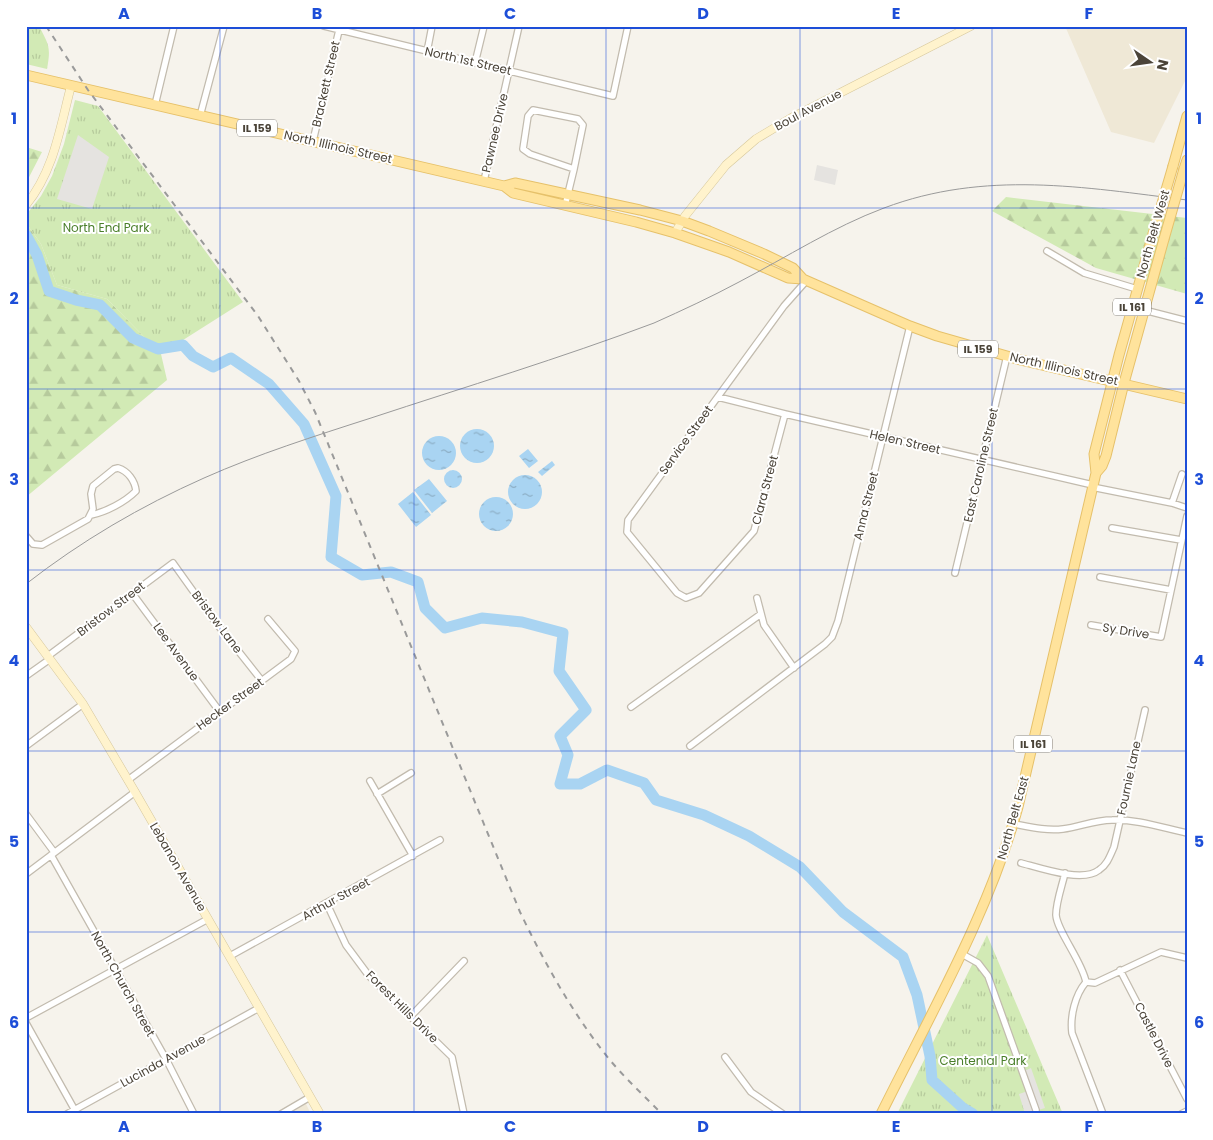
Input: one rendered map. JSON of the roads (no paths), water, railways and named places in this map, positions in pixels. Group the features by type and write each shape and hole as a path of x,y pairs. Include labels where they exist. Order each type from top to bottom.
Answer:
{"main road":[{"name":"Boul Avenue","path":"675,233 682,221 726,165 756,139 791,118 971,26"},
{"name":"North Illinois Street","path":"26,75 504,186 513,194 636,222 675,233 729,252 788,278 805,279"},
{"path":"26,205 45,177 56,144 71,86"},
{"name":"North Belt West","path":"1112,381 1187,116"},
{"name":"North Belt West","path":"1124,383 1186,165"},
{"name":"North Illinois Street","path":"504,186 515,183 682,221 764,254 793,268 805,279 910,326 946,339 1007,356 1187,399"},
{"name":"North Belt East","path":"881,1114 984,907 1014,824 1096,474 1094,454 1112,381"},
{"name":"North Belt East","path":"1096,474 1106,456 1124,383"},
{"name":"Lebanon Avenue","path":"26,627 83,704 320,1114"}],"street":[{"path":"155,105 174,26"},
{"path":"200,116 224,26"},
{"name":"North 1st Street","path":"324,26 339,28 427,52 613,96 628,26"},
{"path":"427,52 432,26"},
{"path":"475,63 484,26"},
{"name":"Pawnee Drive","path":"484,181 519,26"},
{"name":"Brackett Street","path":"313,141 339,28"},
{"path":"565,206 574,169 583,124 578,119 533,110 528,116 523,149 530,154 574,169"},
{"path":"1047,251 1084,273 1137,288"},
{"name":"Service Street","path":"686,598 677,593 627,532 628,520 805,279"},
{"path":"1144,310 1187,321"},
{"name":"Anna Street","path":"690,746 832,637 838,620 910,326"},
{"name":"East Caroline Street","path":"955,573 1007,356"},
{"name":"Helen Street","path":"718,397 1187,508"},
{"name":"Clara Street","path":"686,598 699,593 754,531 785,414"},
{"path":"26,536 33,544 42,545 88,519 93,509 91,494 93,486 114,469 118,468 128,472 136,491 102,512 91,515"},
{"path":"1172,503 1182,474"},
{"path":"1100,577 1171,590 1187,516"},
{"path":"1112,528 1181,540"},
{"name":"Bristow Street","path":"26,676 132,593 174,563"},
{"name":"Bristow Lane","path":"174,563 214,619 262,680"},
{"name":"Sy Drive","path":"1091,625 1161,637 1171,590"},
{"name":"Lee Avenue","path":"132,593 220,712"},
{"path":"757,598 764,625 794,668"},
{"path":"632,707 761,614"},
{"name":"Hecker Street","path":"128,780 292,659 295,650 268,619"},
{"path":"26,746 83,704"},
{"name":"Fournie Lane","path":"1021,863 1065,873 1086,875 1100,870 1110,857 1114,847 1145,710"},
{"path":"377,794 411,773"},
{"path":"370,781 413,856"},
{"path":"26,874 135,792"},
{"name":"North Church Street","path":"26,814 53,854 115,970 166,1059 194,1114"},
{"path":"1014,824 1053,830 1103,820 1120,820 1187,833"},
{"name":"Arthur Street","path":"230,956 440,840"},
{"path":"1065,873 1057,920 1082,969 1086,982"},
{"name":"Forest Hills Drive","path":"327,904 346,945 369,976 452,1056 464,1114"},
{"path":"26,1018 208,919"},
{"path":"1086,982 1095,983 1162,952 1187,958"},
{"path":"962,954 978,963 988,976 1036,1110"},
{"path":"411,1016 464,961"},
{"name":"Castle Drive","path":"1120,970 1187,1099"},
{"path":"1086,982 1078,992 1072,1019 1072,1033 1103,1114"},
{"name":"Lucinda Avenue","path":"67,1114 76,1112 166,1059 259,1008"},
{"path":"26,1023 76,1112"},
{"path":"725,1056 752,1092 783,1114"},
{"path":"281,1114 310,1097"},
{"path":"1181,1114 1187,1111"}],"water":[{"path":"477,429 484,430 489,434 493,439 493,453 489,458 484,462 477,463 470,462 465,458 461,453 460,446 461,439 465,434 470,430"},
{"path":"439,436 446,437 451,441 455,446 455,460 451,465 446,469 439,470 432,469 427,465 423,460 422,453 423,446 427,441 432,437"},
{"path":"528,449 538,461 529,468 519,456"},
{"path":"552,461 555,465 542,476 538,472"},
{"path":"453,470 459,473 462,479 459,485 453,488 447,485 444,479 447,473"},
{"path":"525,475 532,476 537,480 541,485 541,499 537,504 532,508 525,509 518,508 513,504 509,499 508,492 509,485 513,480 518,476"},
{"path":"429,479 447,501 432,513 414,490"},
{"path":"413,492 431,515 416,527 398,504"},
{"path":"496,497 503,498 508,502 512,507 512,521 508,526 503,530 496,531 489,530 484,526 480,521 479,514 480,507 484,502 489,498"}],"waterway":[{"path":"26,235 37,255 49,291 76,300 100,305 133,338 158,349 183,345 193,356 213,367 231,358 269,384 304,424 336,496 331,557 362,575 391,572 418,582 425,608 445,628 482,618 522,622 563,633 559,671 586,710 560,736 568,755 560,784 580,784 607,770 644,783 656,800 704,815 749,836 800,867 843,912 903,957 917,995 930,1056 932,1080 963,1108 973,1114"}],"tram line":[{"path":"26,584 68,553 112,525 157,500 204,478 287,446 654,323 728,288 847,224 884,208 922,196 959,189 997,185 1072,187 1187,200"}],"railway":[{"path":"46,26 88,90 258,316 299,381 315,412 520,912 560,988 583,1024 609,1059 662,1114"}],"park label":[{"name":"North End Park","path":"106,228"},
{"name":"Centenial Park","path":"983,1061"}]}
